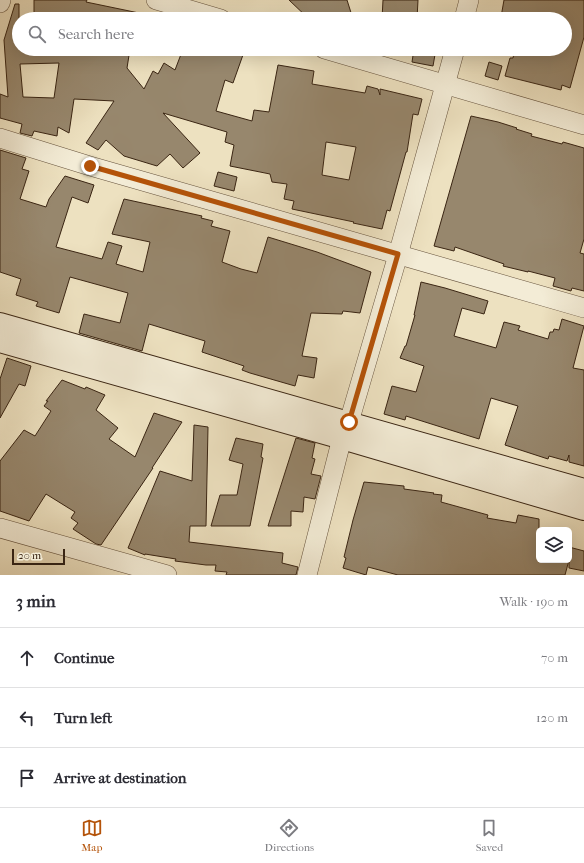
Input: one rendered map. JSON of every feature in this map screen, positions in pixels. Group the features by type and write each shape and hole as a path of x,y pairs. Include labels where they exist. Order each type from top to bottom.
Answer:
{"street":[{"path":"156,0 197,12"},
{"path":"466,12 469,0"},
{"path":"348,56 584,125"},
{"path":"307,575 345,430 398,254 454,56"},
{"path":"0,138 90,166 584,308"},
{"path":"0,324 345,430 584,509"},
{"path":"0,341 584,490"},
{"path":"0,528 167,575"}],"building":[{"path":"34,0 87,0 86,2 134,12 34,12"},
{"path":"289,0 347,0 351,12 302,12"},
{"path":"383,0 418,0 417,12 382,12"},
{"path":"504,0 584,0 584,37 570,88 562,85 561,90 505,76 510,58 513,58 513,56 572,56 572,12 502,12"},
{"path":"15,4 19,4 19,12 13,12"},
{"path":"12,14 12,56 129,56 127,68 144,89 153,71 158,74 164,63 175,70 180,56 243,56 233,83 225,80 216,111 252,121 254,110 269,112 278,65 314,71 312,84 365,93 367,86 378,89 380,95 380,89 422,99 418,115 413,114 407,152 390,211 387,210 382,229 292,209 294,201 284,199 287,184 272,182 270,174 230,166 234,145 225,142 227,132 163,113 200,153 183,168 170,154 157,166 124,156 106,140 98,150 86,143 114,101 74,99 69,133 58,127 57,136 34,131 32,136 20,133 22,124 0,118 0,94 8,97 4,40","holes":["59,63 54,98 23,97 20,64","326,142 356,147 349,180 322,175"]},
{"path":"413,56 435,56 433,66 412,62"},
{"path":"489,62 502,66 498,80 485,76"},
{"path":"471,116 517,128 516,129 532,134 531,136 562,144 563,142 584,148 584,239 580,253 584,254 584,291 572,288 571,291 553,286 555,278 503,266 504,264 455,247 454,251 434,246"},
{"path":"0,150 26,158 22,169 29,171 20,199 46,207 49,199 65,176 94,185 88,203 72,197 56,247 102,259 108,242 122,246 116,264 143,272 150,242 112,234 124,199 202,216 201,218 213,221 211,226 230,231 222,262 241,269 257,273 268,237 317,252 371,272 360,313 343,311 342,314 311,313 302,356 317,358 314,378 298,375 295,386 250,373 242,370 244,366 202,352 205,341 149,324 142,351 79,333 84,314 120,323 128,293 70,277 59,313 36,306 38,302 16,295 21,279 0,272"},
{"path":"218,172 237,177 234,191 214,186"},
{"path":"421,282 488,301 484,314 462,308 454,336 496,348 504,322 520,326 518,330 548,339 550,332 553,332 554,329 559,330 562,319 584,326 573,368 584,370 584,466 569,462 569,455 567,461 549,456 548,459 505,445 518,406 491,398 479,439 406,416 405,420 384,414 392,386 416,392 424,366 400,358 406,346 415,315"},
{"path":"7,358 31,366 25,386 19,384 0,418 0,379"},
{"path":"62,380 85,389 86,387 105,395 96,410 118,428 109,439 135,457 154,413 182,422 101,545 96,544 73,529 78,523 71,518 75,512 46,494 29,521 0,511 0,461 24,430 35,436 51,411 44,406 48,401 46,401"},
{"path":"194,425 208,427 206,526 190,526 189,542 283,553 282,563 298,567 296,575 226,575 227,572 215,571 216,565 175,561 176,559 145,555 128,548 160,471 192,481"},
{"path":"236,438 263,444 261,457 263,458 250,526 211,526 220,495 237,495 243,464 229,460"},
{"path":"296,438 315,443 312,458 315,459 311,474 321,476 315,499 304,497 303,512 291,511 291,526 268,526"},
{"path":"364,482 404,486 404,489 442,495 441,502 488,515 487,518 516,523 518,515 539,519 539,527 536,527 536,563 568,563 565,575 398,575 368,567 366,575 343,568 346,558 344,557"},
{"path":"572,548 584,551 584,571 569,568 569,563 572,563"}],"route":[{"path":"90,166 398,254 349,422"}]}
